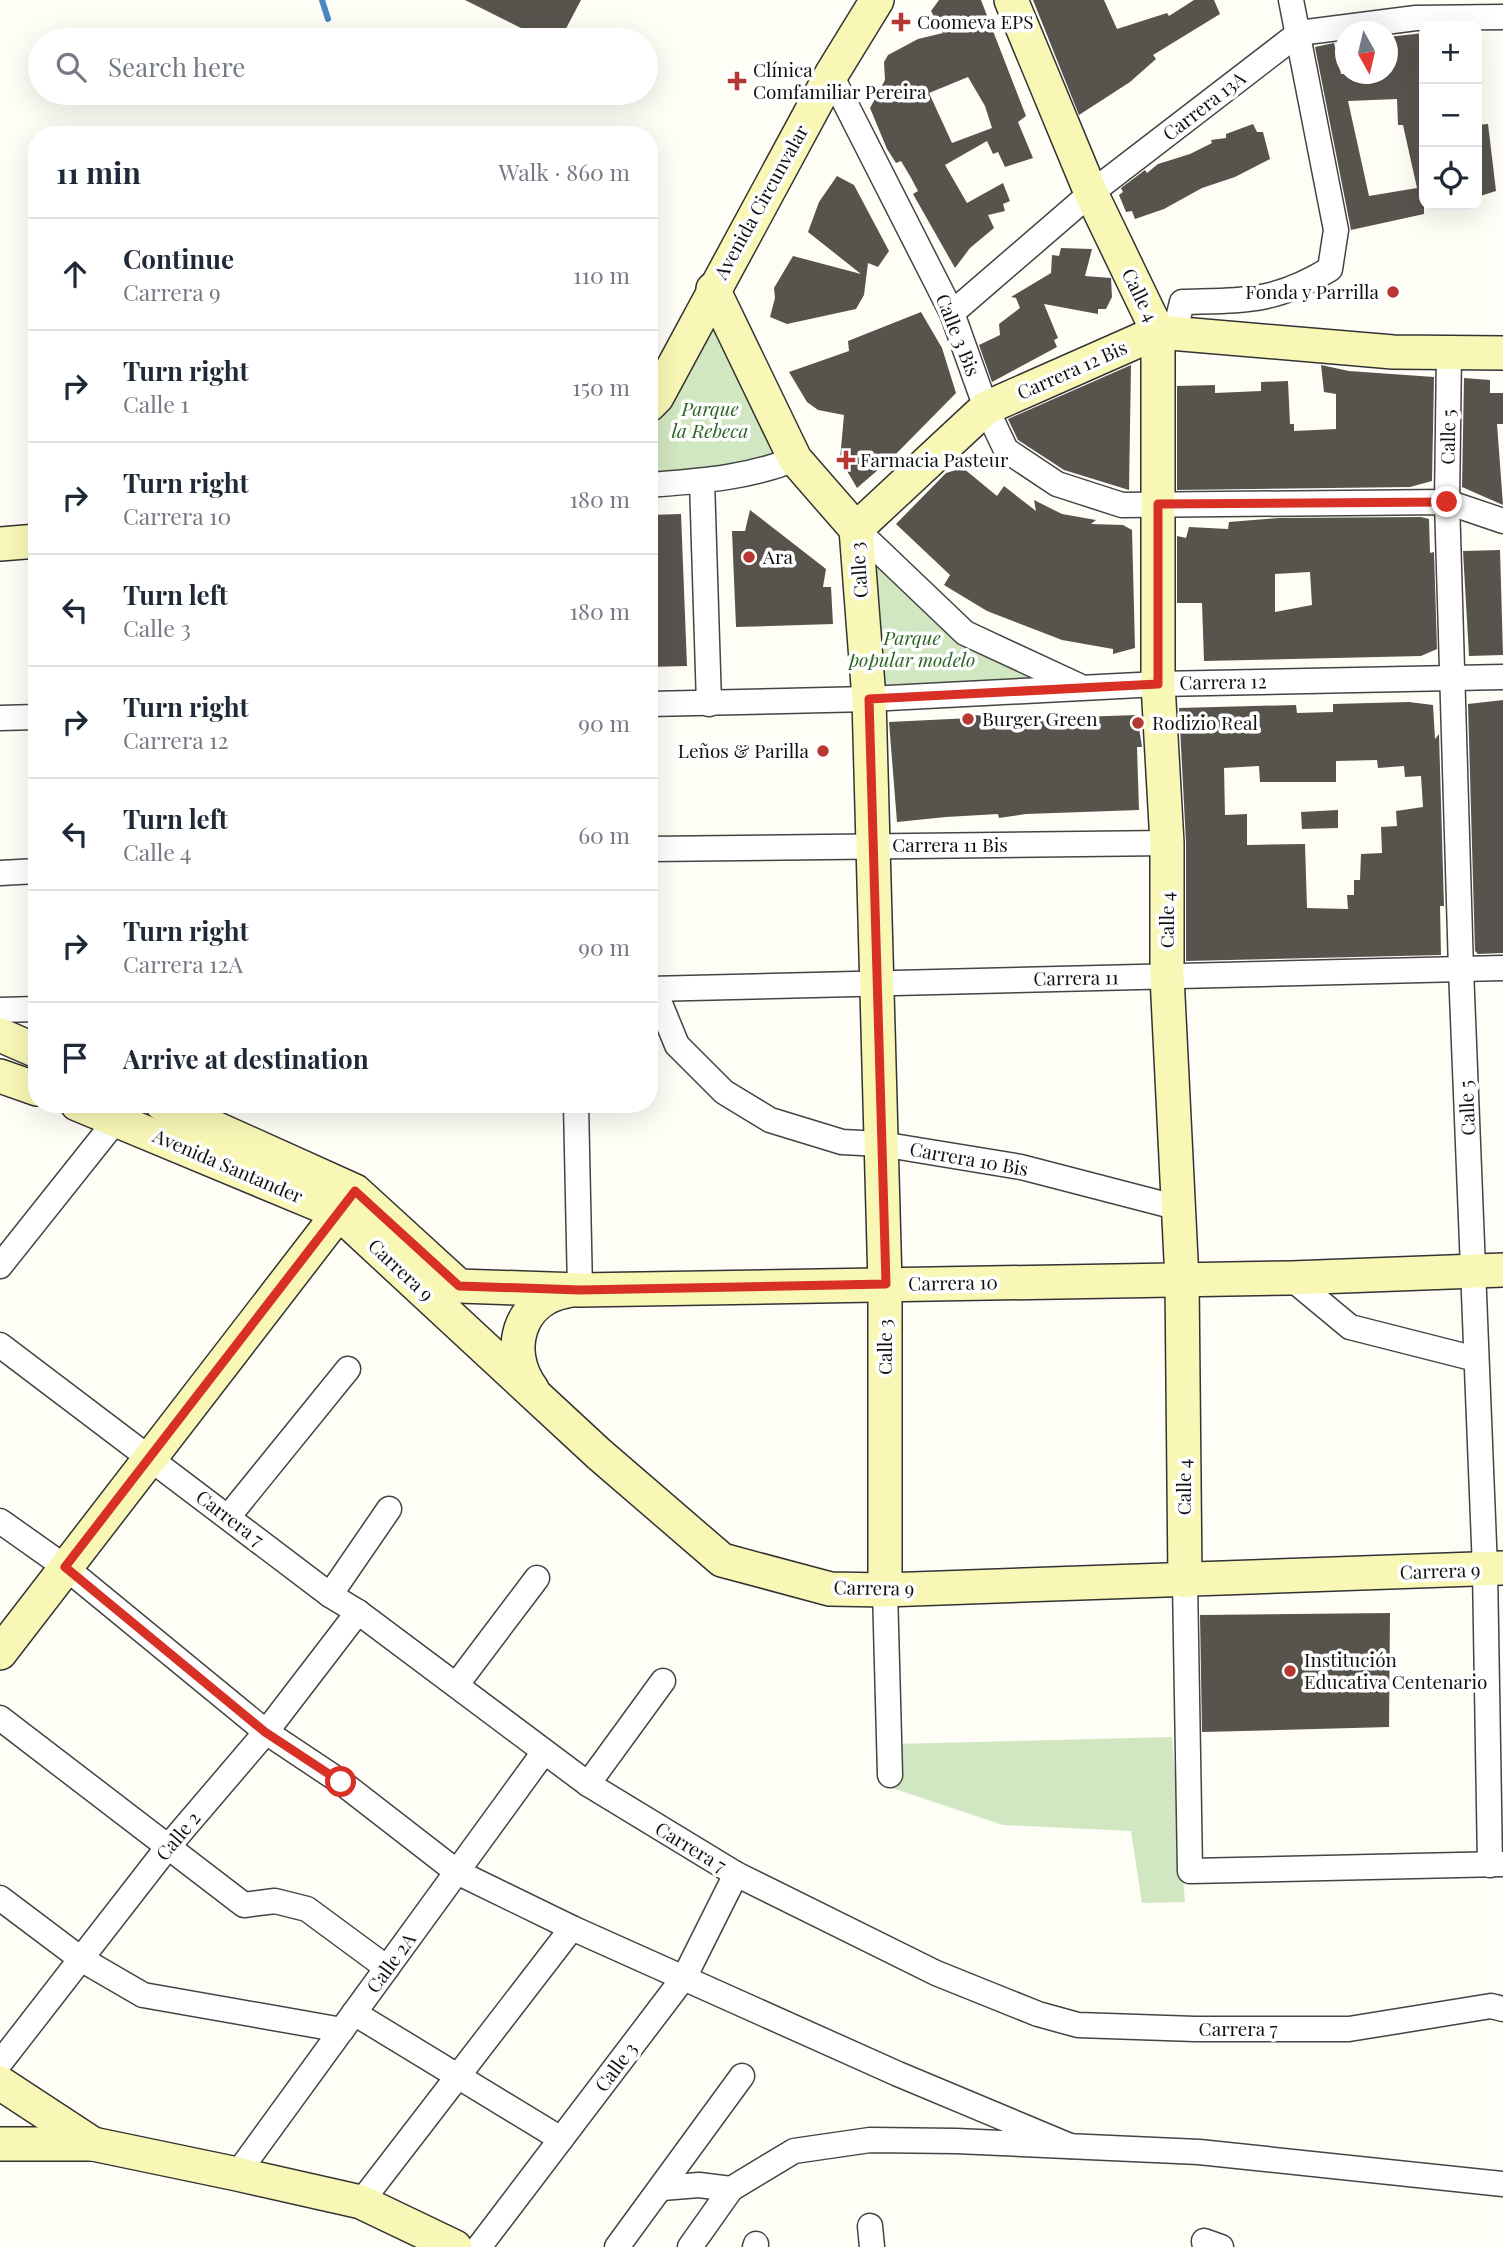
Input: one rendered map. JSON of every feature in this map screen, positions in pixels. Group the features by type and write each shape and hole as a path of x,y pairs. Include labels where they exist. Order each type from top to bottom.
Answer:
{"main road":[{"name":"Avenida Circunvalar","path":"658,395 831,75 877,0"},
{"name":"Calle 4","path":"1011,0 1091,193 1166,331 1158,504 1158,684 1167,843 1167,976 1182,1280 1185,1581"},
{"name":"Calle 3","path":"713,289 795,459 856,529 869,699 871,845 886,1284 885,1590"},
{"name":"Carrera 12 Bis","path":"856,529 986,408 1166,331 1393,352 1503,353"},
{"path":"0,544 28,542"},
{"path":"0,1035 28,1047"},
{"path":"0,1076 28,1086"},
{"name":"Avenida Santander","path":"101,1113 347,1202"},
{"name":"Avenida Santander","path":"179,1113 347,1202"},
{"path":"0,1653 347,1202"},
{"name":"Carrera 10","path":"347,1202 459,1286 580,1290 1291,1278 1489,1271"},
{"name":"Carrera 9","path":"347,1202 540,1400 722,1560 830,1589 885,1590 1494,1569"},
{"path":"540,1400 521,1368 518,1331 530,1311 549,1296 580,1290"},
{"path":"0,2083 93,2144"},
{"path":"0,2144 93,2144 361,2202 455,2247"}],"street":[{"path":"1166,331 1182,302 1264,299 1303,286 1331,269 1336,230 1291,0"},
{"path":"1299,33 1416,18 1503,17"},
{"name":"Carrera 13A","path":"953,313 1091,193 1299,33"},
{"name":"Calle 3 Bis","path":"831,75 953,313 986,408 1006,450 1057,484 1122,505 1447,502 1503,521"},
{"name":"Calle 5","path":"1449,352 1447,502 1461,969 1489,1271 1476,1359 1494,1569 1497,1865"},
{"path":"658,484 702,481 764,471 795,459"},
{"path":"702,481 709,704"},
{"path":"856,529 965,633 1083,688"},
{"name":"Carrera 12","path":"658,704 869,699 1158,684 1503,677"},
{"path":"0,718 28,717"},
{"name":"Carrera 11 Bis","path":"658,849 1167,843"},
{"path":"0,873 28,871"},
{"name":"Carrera 11","path":"658,989 1503,968"},
{"name":"Carrera 10 Bis","path":"658,1004 677,1045 724,1092 770,1119 842,1142 881,1144 1021,1167 1179,1208"},
{"path":"0,1010 28,1009"},
{"path":"576,1113 580,1290"},
{"path":"0,1266 117,1119"},
{"path":"1291,1278 1350,1326 1476,1359"},
{"name":"Carrera 7","path":"0,1345 330,1595 358,1612 457,1684 588,1784 736,1874 936,1973 1038,2014 1078,2025 1195,2029 1349,2029 1491,2006 1503,2008"},
{"path":"228,1517 348,1369"},
{"path":"330,1595 389,1509"},
{"path":"0,1521 65,1567 265,1732 341,1782 457,1871 572,1927 910,2080 1070,2146"},
{"path":"457,1684 537,1578"},
{"name":"Calle 4","path":"1185,1581 1190,1871 1497,1865"},
{"name":"Calle 3","path":"885,1590 890,1775"},
{"name":"Calle 2","path":"0,2063 167,1848 265,1732 358,1612"},
{"path":"588,1784 663,1681"},
{"path":"0,1718 244,1905 275,1901 307,1909 387,1968"},
{"name":"Calle 2A","path":"237,2174 544,1752"},
{"name":"Calle 3","path":"478,2247 685,1976 736,1874"},
{"path":"0,1898 81,1959 143,1995 348,2022 458,2073 561,2139"},
{"path":"361,2202 572,1927"},
{"path":"617,2247 742,2076"},
{"path":"690,2247 731,2189 794,2151 870,2140 1199,2152 1503,2184"},
{"path":"662,2188 699,2185 731,2189"},
{"path":"1205,2247 1204,2241 1221,2247"}],"green space":[{"name":"Parque la Rebeca","path":"713,289 795,459 658,483 658,389"},
{"name":"Parque popular modelo","path":"856,529 965,633 1083,688 869,699"},
{"path":"1172,1737 1185,1902 1142,1903 1131,1831 1003,1825 880,1784 895,1744"}],"building":[{"path":"465,0 581,0 566,28 521,28"},
{"path":"939,0 981,0 1026,116 1018,122 1033,158 1005,167 998,152 993,154 987,141 945,165 967,203 1003,183 1010,201 1003,204 1005,211 988,215 994,228 970,248 955,268 913,194 918,191 910,176 901,161 896,163 887,149 870,108 885,80 884,62 888,55 918,39 943,33 931,11","holes":["968,77 985,106 992,128 952,143 929,93"]},
{"path":"1033,0 1104,0 1117,29 1167,13 1169,16 1194,0 1214,0 1220,14 1153,55 1156,59 1130,82 1079,115"},
{"path":"1419,34 1419,210 1424,210 1424,214 1351,230 1315,47 1334,43 1335,84 1398,84 1398,36","holes":["1397,99 1398,125 1403,125 1417,188 1369,196 1348,101"]},
{"path":"1253,124 1257,132 1263,132 1270,159 1235,177 1202,188 1164,209 1135,219 1132,211 1126,212 1119,195 1123,192 1121,188 1145,170 1147,173 1158,164 1190,154 1212,143 1211,140 1226,138 1226,134"},
{"path":"1488,124 1496,191 1482,195 1482,147 1482,125"},
{"path":"837,176 854,185 889,251 878,267 868,263 864,295 856,309 787,324 770,317 775,298 774,288 793,256 861,274 808,232 819,202"},
{"path":"1061,248 1092,249 1085,276 1111,278 1112,297 1106,309 1098,309 1098,314 1044,304 1058,338 1054,340 1057,347 992,382 979,345 1000,335 999,324 1020,308 1016,298 1011,297 1051,273 1052,255 1059,256"},
{"path":"921,312 942,348 956,393 893,457 857,488 840,459 844,415 818,410 807,402 789,372 849,351 848,341"},
{"path":"1131,365 1129,490 1064,470 1018,440 1008,419"},
{"path":"1321,365 1349,371 1434,377 1432,481 1410,487 1177,490 1177,386 1215,385 1215,393 1261,391 1261,382 1288,381 1290,424 1294,424 1294,431 1336,429 1336,394 1324,392"},
{"path":"1464,378 1490,380 1490,393 1503,393 1503,424 1497,424 1503,505 1462,487"},
{"path":"963,468 997,496 1004,486 1036,511 1034,500 1062,514 1096,520 1091,524 1123,525 1132,530 1135,648 1113,654 1113,649 1062,640 987,611 944,585 950,575 896,524 946,473"},
{"path":"750,510 826,569 823,587 831,587 833,624 736,627 732,531 745,531"},
{"path":"681,514 687,666 658,667 658,515"},
{"path":"1279,518 1429,519 1430,553 1434,552 1437,649 1421,656 1204,661 1202,603 1177,603 1177,536 1186,538 1189,527 1228,529 1229,522","holes":["1310,572 1312,605 1275,612 1275,574"]},
{"path":"1500,550 1503,655 1469,656 1463,551"},
{"path":"1503,700 1503,953 1478,954 1475,951 1468,704"},
{"path":"1409,702 1433,705 1435,739 1439,734 1444,906 1440,906 1441,955 1186,961 1186,843 1179,708 1296,705 1297,713 1333,712 1333,704","holes":["1377,760 1378,768 1404,766 1405,777 1421,776 1423,807 1396,811 1397,826 1381,827 1382,853 1361,854 1360,880 1354,880 1354,895 1347,895 1348,909 1307,908 1305,844 1247,845 1247,814 1225,815 1224,768 1259,766 1260,782 1336,782 1336,761"]},
{"path":"970,715 1050,718 1137,715 1142,747 1137,747 1139,810 1026,814 999,818 998,814 897,822 889,722 971,718"},
{"path":"1338,810 1338,828 1302,829 1301,812"},
{"name":"Institución Educativa Centenario","path":"1390,1613 1389,1727 1202,1732 1200,1615"}],"waterway":[{"path":"322,0 328,19"}],"place":[{"name":"Coomeva EPS","path":"901,22"},
{"name":"Clínica Comfamiliar Pereira","path":"737,81"},
{"name":"Fonda y Parrilla","path":"1393,292"},
{"name":"Farmacia Pasteur","path":"846,460"},
{"name":"Ara","path":"749,557"},
{"name":"Burger Green","path":"968,719"},
{"name":"Rodizio Real","path":"1138,723"},
{"name":"Leños & Parilla","path":"823,751"},
{"name":"Institución Educativa Centenario","path":"1290,1671"}],"route":[{"path":"341,1782 265,1732 65,1567 355,1191 459,1286 580,1290 886,1284 871,845 869,699 1158,684 1158,504 1447,502"}]}
